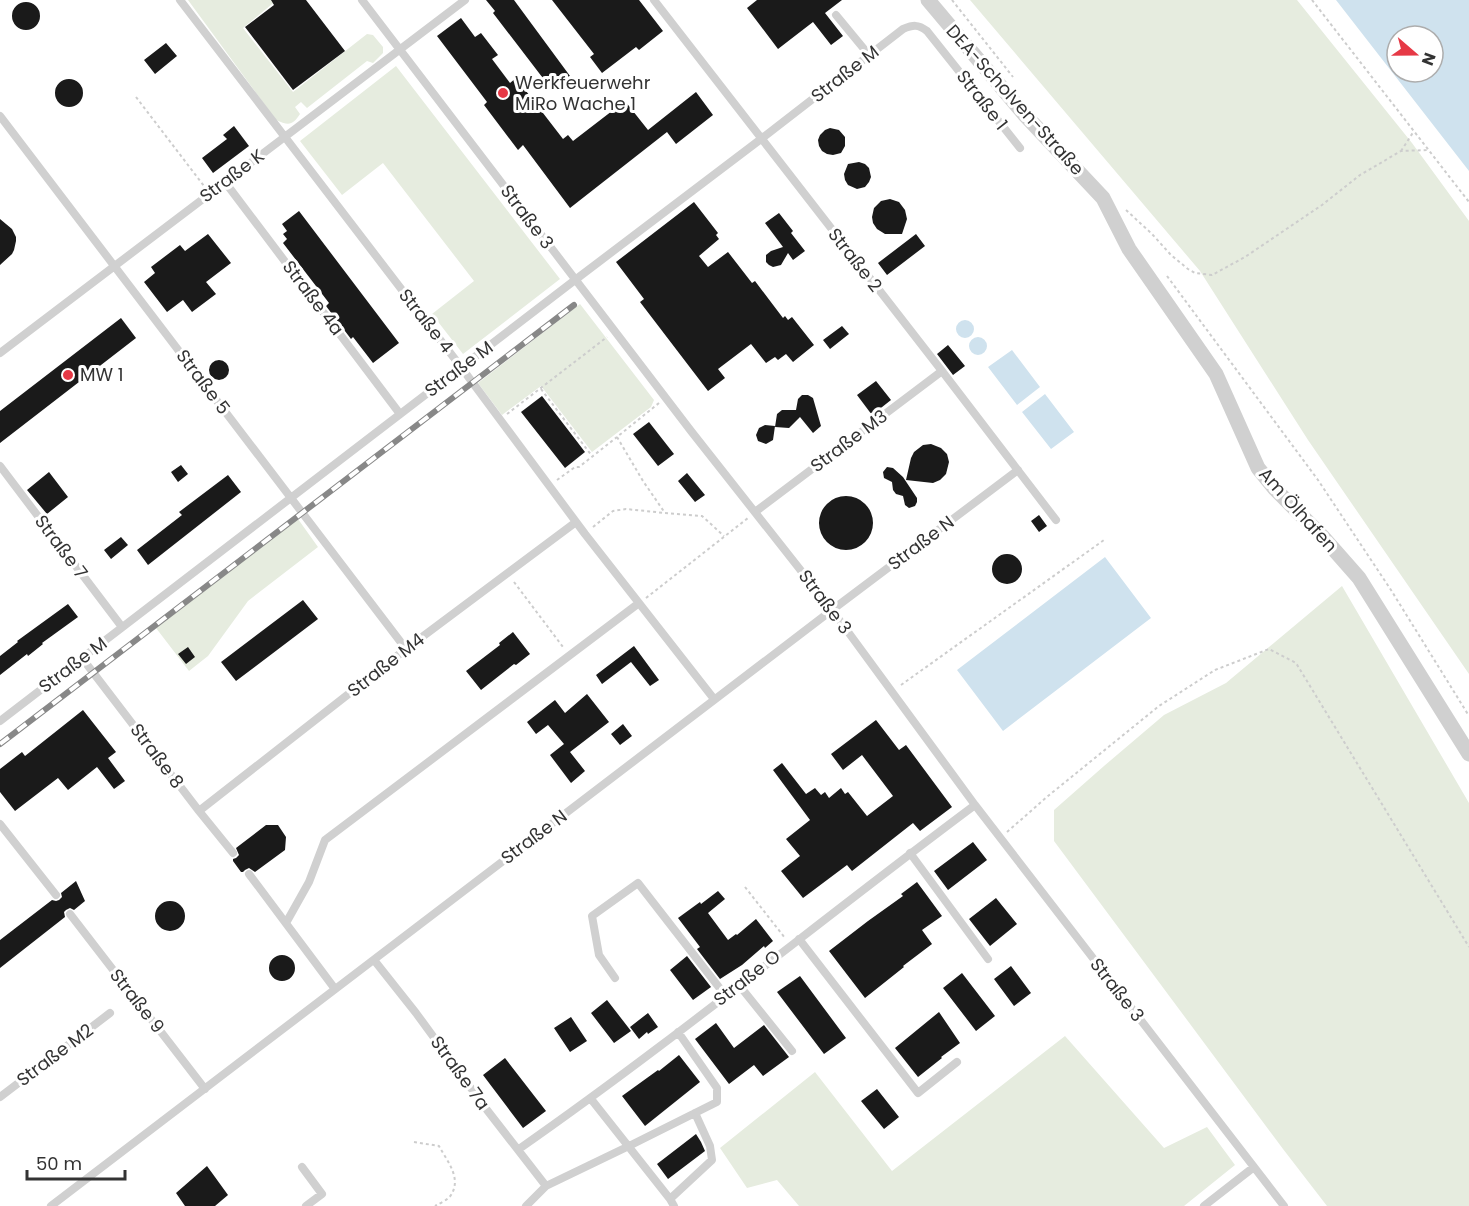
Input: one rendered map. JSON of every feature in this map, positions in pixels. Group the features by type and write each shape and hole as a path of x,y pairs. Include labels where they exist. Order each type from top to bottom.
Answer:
{"street":[{"name":"DEA-Scholven-Straße","path":"928,0 1024,114 1103,198"},
{"name":"Am Ölhafen","path":"1103,198 1129,249 1216,374 1258,468 1359,578 1469,754"}],"lane":[{"name":"Straße 4","path":"180,0 461,367 585,534 714,699"},
{"name":"Straße 3","path":"362,0 614,332 832,610 1000,838 1284,1206"},
{"name":"Straße K","path":"0,353 465,0"},
{"name":"Straße 2","path":"654,0 1056,520"},
{"path":"836,15 869,55"},
{"name":"Straße M","path":"0,720 903,29 912,25 921,26"},
{"name":"Straße 1","path":"921,26 1020,148"},
{"name":"Straße 5","path":"0,116 406,649"},
{"name":"Straße 4a","path":"225,182 400,414"},
{"name":"Straße M3","path":"755,512 942,371"},
{"name":"Straße 7","path":"0,466 122,627"},
{"name":"Straße N","path":"51,1206 714,699 1018,470"},
{"name":"Straße M4","path":"199,811 406,649 576,522"},
{"path":"286,923 309,882 325,840 639,603"},
{"name":"Straße 8","path":"82,658 233,853"},
{"name":"Straße O","path":"519,1149 591,1099 975,805"},
{"path":"0,824 56,896"},
{"path":"910,853 988,959"},
{"path":"249,874 335,989"},
{"path":"615,978 599,956 592,916 638,883 725,995"},
{"name":"Straße 9","path":"70,914 205,1089"},
{"path":"799,939 918,1093 957,1062"},
{"name":"Straße 7a","path":"374,960 546,1186"},
{"path":"739,985 792,1051"},
{"name":"Straße M2","path":"0,1097 110,1013"},
{"path":"526,1206 546,1186 717,1102 717,1088 678,1032"},
{"path":"591,1099 672,1202 712,1160 710,1146 695,1113"},
{"path":"302,1167 322,1194 306,1206"},
{"path":"1204,1206 1254,1167"}],"path":[{"path":"1312,0 1469,202"},
{"path":"136,97 210,193"},
{"path":"1123,208 1188,269 1195,273 1212,275 1245,257 1322,205 1360,175 1401,151 1414,131"},
{"path":"1401,151 1430,150"},
{"path":"500,419 614,332"},
{"path":"541,389 592,456"},
{"path":"550,486 575,467 579,467 665,398"},
{"path":"617,437 665,513"},
{"path":"585,534 613,511 626,508 702,516 724,536"},
{"path":"639,603 755,512"},
{"path":"891,692 1104,540"},
{"path":"507,573 570,656"},
{"path":"1000,838 1159,706 1215,670 1269,649 1296,663 1469,947"},
{"path":"746,887 790,945"},
{"path":"414,1142 439,1146 456,1177 450,1197 435,1206"}],"shaded area":[{"path":"188,0 277,0 243,28 293,92 367,34 373,35 383,47 383,53 373,63 367,61 307,108 301,102 295,107 300,114 297,118 293,122 284,123 276,120"},
{"path":"970,0 1297,0 1412,143 1469,221 1469,674 1308,440 1200,271"},
{"path":"396,66 560,279 463,354 432,314 474,281 383,163 342,195 300,141"},
{"path":"580,304 654,400 651,407 592,452 541,386 502,415 478,383"},
{"path":"298,519 318,547 248,601 208,656 189,671 156,628"},
{"path":"1342,586 1469,803 1469,1206 1327,1206 1054,841 1054,810 1164,715 1226,683"},
{"path":"1065,1036 1164,1148 1207,1127 1235,1165 1184,1206 799,1206 777,1180 747,1188 720,1148 815,1072 892,1171"}],"water":[{"path":"1336,0 1469,0 1469,171 1401,84 1445,84 1445,24 1385,24 1385,63"},
{"path":"965,320 971,323 974,329 971,335 965,338 959,335 956,329 959,323"},
{"path":"978,337 984,340 987,346 984,352 978,355 972,352 969,346 972,340"},
{"path":"1012,350 1040,387 1017,405 988,367"},
{"path":"1045,394 1074,432 1051,449 1022,412"},
{"path":"1105,557 1151,618 1003,731 957,670"}],"building":[{"path":"271,0 306,0 345,51 293,90 245,27 274,5"},
{"path":"486,0 514,0 570,76 552,90 493,13 495,11"},
{"path":"552,0 639,0 663,31 639,50 636,47 602,73 590,57 594,54"},
{"path":"757,0 842,0 825,13 843,36 831,45 813,22 778,49 747,8"},
{"path":"26,2 36,6 40,16 36,26 26,30 16,26 12,16 16,6"},
{"path":"461,18 475,37 481,33 498,55 492,59 510,83 516,78 563,139 568,135 573,141 625,101 648,130 696,92 713,115 676,144 667,132 570,208 523,145 518,150 484,105 487,102 437,36"},
{"path":"166,43 177,56 155,74 144,60"},
{"path":"69,79 79,83 83,93 79,103 69,107 59,103 55,93 59,83"},
{"path":"234,126 249,146 213,173 202,158 227,139 223,135"},
{"path":"830,128 839,130 845,137 845,146 841,153 827,154 819,146 820,135"},
{"path":"859,162 869,168 871,177 865,187 857,189 848,185 844,174 848,164"},
{"path":"890,199 899,202 905,210 907,219 902,234 885,234 873,223 874,208 881,201"},
{"path":"694,202 718,233 716,235 719,239 699,256 708,267 728,252 752,283 755,281 783,318 785,316 788,320 792,317 814,345 793,362 786,354 778,360 775,357 766,363 751,344 718,369 725,378 708,391 640,302 644,299 616,262"},
{"path":"299,211 399,343 373,363 326,306 329,303 283,243 287,239 283,234 287,231 282,224"},
{"path":"779,213 805,251 793,260 788,253 781,265 773,267 766,262 766,255 783,247 765,223"},
{"path":"0,219 12,229 16,241 12,254 0,265"},
{"path":"208,234 231,263 206,282 216,294 192,312 183,300 167,312 144,282 155,273 151,267 180,245 185,251"},
{"path":"916,234 925,246 887,275 878,263"},
{"name":"MW 1","path":"121,318 136,338 0,443 0,411"},
{"path":"842,326 849,334 830,349 823,340"},
{"path":"948,345 965,366 953,375 937,354"},
{"path":"219,360 226,363 229,370 226,377 219,380 212,377 209,370 212,363"},
{"path":"876,381 891,400 872,415 857,395"},
{"path":"802,395 813,398 821,426 813,433 800,417 789,428 775,427 777,414 782,410 796,410 798,399"},
{"path":"542,396 585,452 565,468 521,412"},
{"path":"649,422 674,454 658,466 633,434"},
{"path":"765,425 775,426 773,440 766,444 758,441 756,435 759,428"},
{"path":"931,444 941,448 947,454 949,462 946,474 933,483 906,480 914,452 923,445"},
{"path":"181,465 188,474 178,482 171,472"},
{"path":"887,467 893,468 903,477 917,498 915,506 909,508 905,505 903,496 896,494 892,482 884,478 883,472"},
{"path":"49,472 68,497 47,514 27,490"},
{"path":"687,473 705,495 695,502 678,481"},
{"path":"228,475 241,492 148,565 137,550 182,515 179,512"},
{"path":"841,496 851,496 861,500 869,508 873,523 869,538 861,546 851,550 841,550 831,546 823,538 819,528 819,518 823,508 831,500"},
{"path":"1039,515 1047,526 1039,532 1031,521"},
{"path":"121,537 128,545 111,559 104,550"},
{"path":"1007,554 1013,555 1021,563 1021,575 1013,583 1007,584 1001,583 993,575 992,569 993,563 1001,555"},
{"path":"303,600 318,619 236,681 221,662"},
{"path":"68,604 78,617 0,675 0,656"},
{"path":"513,632 530,654 481,690 466,671"},
{"path":"634,646 659,680 650,686 631,662 602,684 596,675"},
{"path":"188,647 195,657 186,664 178,654"},
{"path":"587,694 609,722 570,752 585,771 571,783 550,755 564,744 548,725 536,734 527,722 555,700 565,713"},
{"path":"83,710 116,752 108,758 125,781 114,789 97,767 68,790 58,778 15,811 0,792 0,769 22,752 25,756"},
{"path":"876,720 899,750 906,745 952,807 920,831 913,823 852,871 847,865 803,898 781,871 800,856 786,839 810,820 773,770 782,763 806,794 815,788 821,795 825,792 829,798 841,788 845,794 848,792 867,816 893,796 862,755 843,770 831,754"},
{"path":"623,724 632,736 620,745 611,734"},
{"path":"266,825 278,825 286,837 285,850 255,872 249,868 241,872 233,861 239,855 236,848"},
{"path":"973,842 987,860 948,890 934,871"},
{"path":"76,881 85,901 74,910 70,908 66,910 65,917 0,968 0,940 52,900 59,900 62,897 61,893"},
{"path":"917,882 942,916 922,930 932,944 865,998 829,951 903,896 901,894"},
{"path":"718,891 725,899 708,913 728,940 756,919 773,941 720,979 697,949 700,947 678,918"},
{"path":"996,898 1017,924 990,946 969,919"},
{"path":"170,901 176,902 184,910 184,922 176,930 170,931 164,930 156,922 155,916 156,910 164,902"},
{"path":"282,955 291,959 295,968 291,977 282,981 273,977 269,968 273,959"},
{"path":"687,956 711,987 693,1000 670,970"},
{"path":"1011,966 1031,993 1014,1006 994,979"},
{"path":"962,973 995,1016 976,1031 943,988"},
{"path":"800,976 846,1038 824,1054 777,992"},
{"path":"607,1000 631,1031 614,1043 591,1013"},
{"path":"939,1012 960,1043 918,1077 895,1048"},
{"path":"648,1013 658,1027 639,1039 630,1027"},
{"path":"571,1017 587,1041 570,1052 554,1028"},
{"path":"716,1023 734,1048 764,1025 789,1057 763,1076 754,1065 729,1084 695,1039"},
{"path":"679,1055 700,1082 645,1126 622,1096"},
{"path":"505,1058 546,1111 523,1128 483,1075"},
{"path":"877,1089 899,1117 884,1129 861,1101"},
{"path":"696,1134 705,1151 668,1179 657,1164"},
{"path":"207,1166 228,1195 215,1206 185,1206 176,1193"}],"railway":[{"path":"0,744 574,305"}],"place":[{"name":"Werkfeuerwehr MiRo Wache 1","path":"503,93"},
{"name":"MW 1","path":"68,375"}]}
